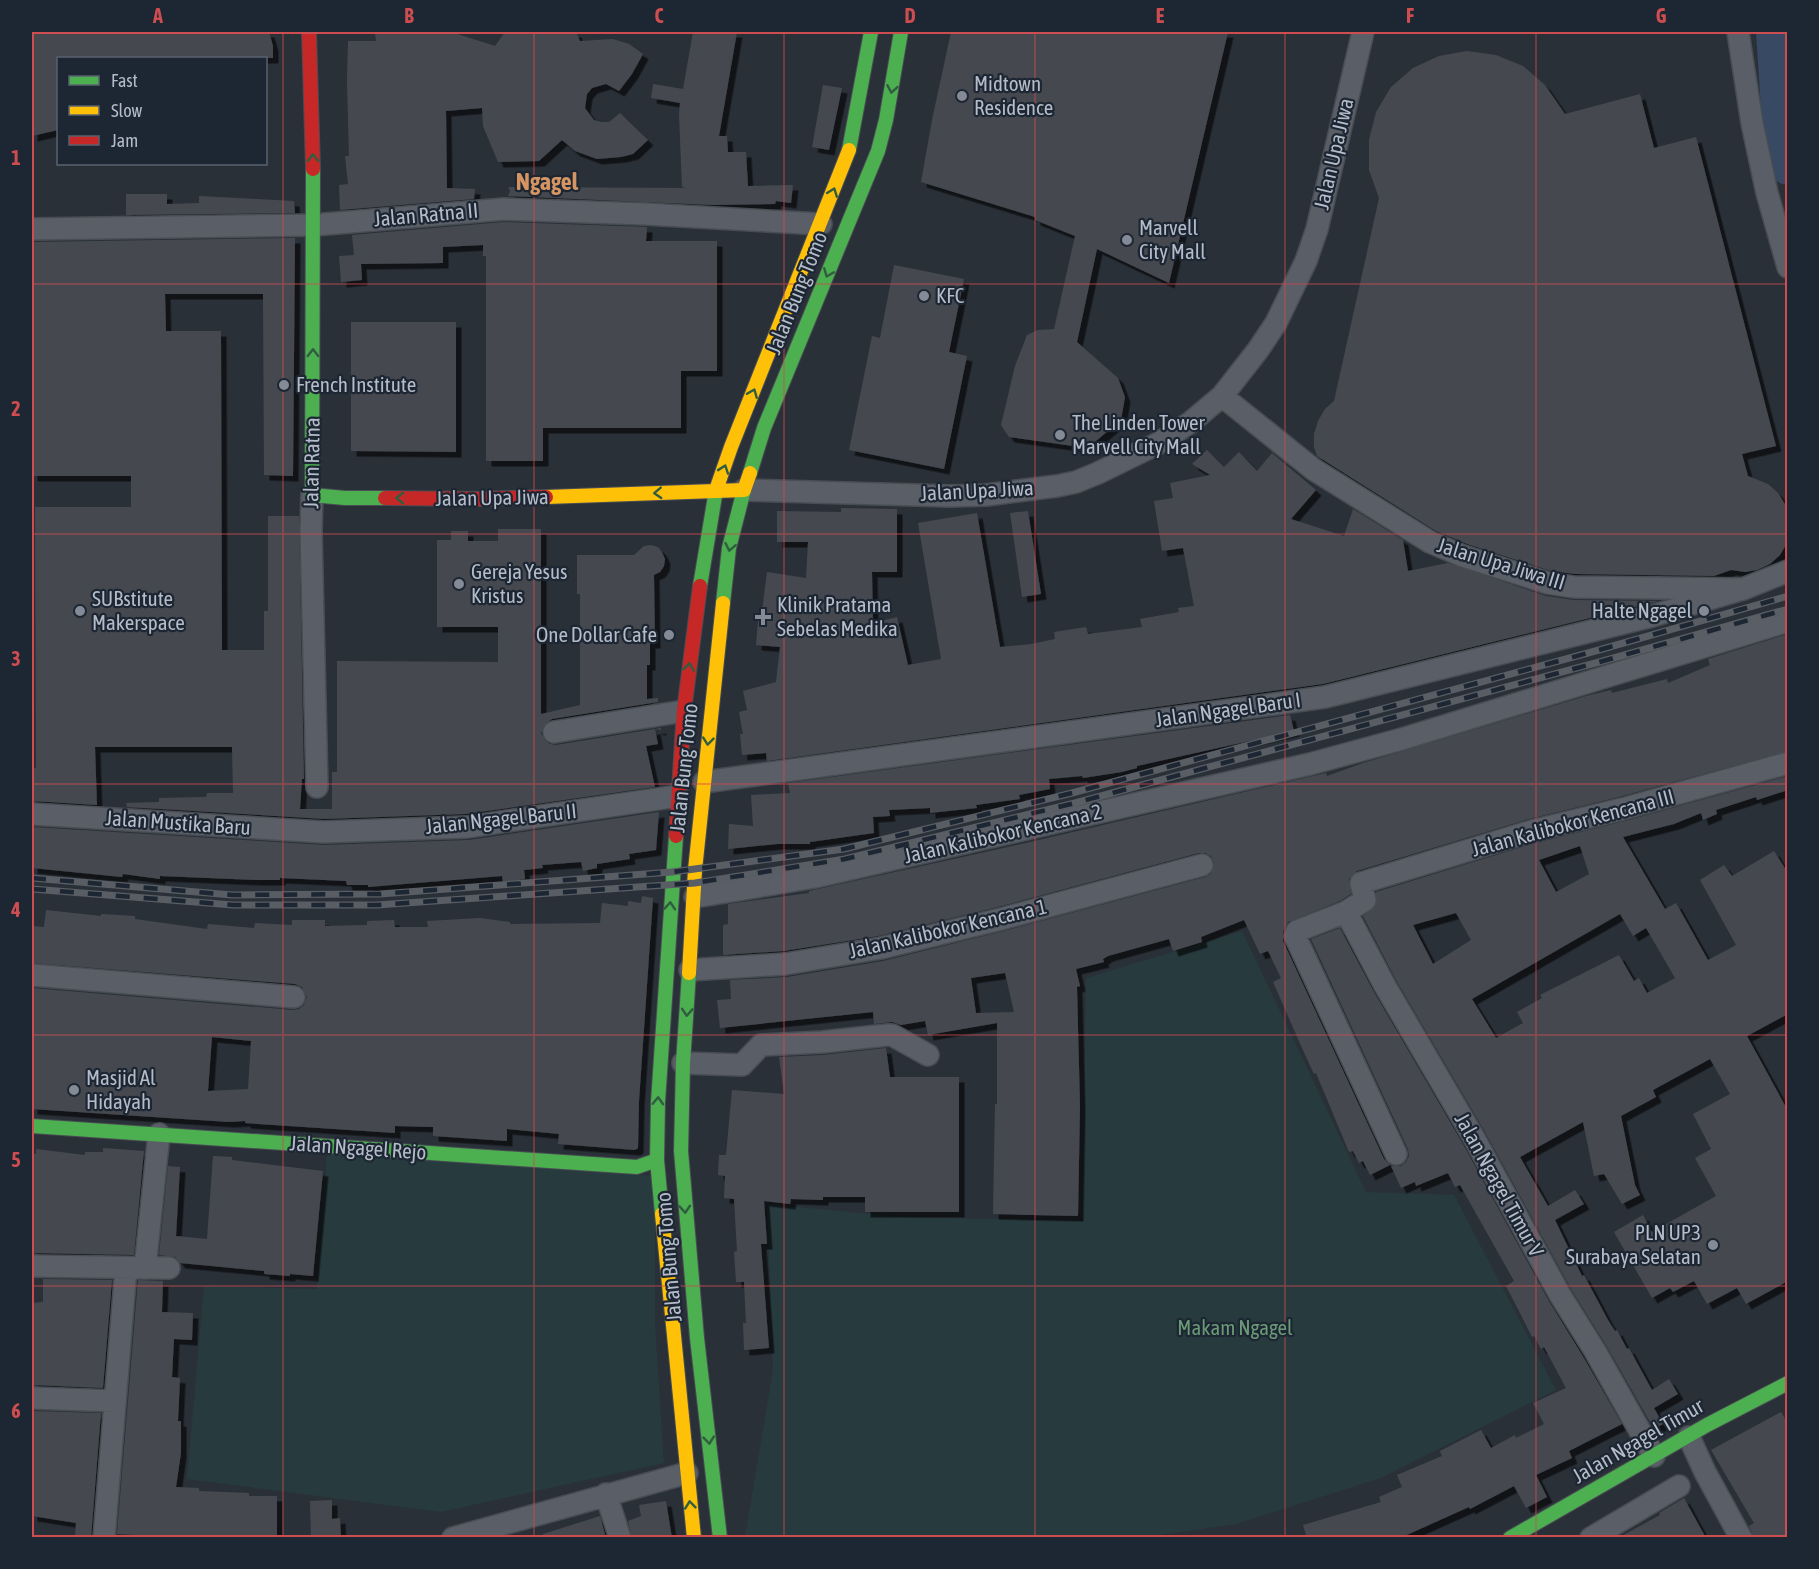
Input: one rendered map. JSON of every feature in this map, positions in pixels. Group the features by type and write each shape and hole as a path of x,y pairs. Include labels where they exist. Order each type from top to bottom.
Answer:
{"main road":[{"name":"Jalan Ratna","path":"309,32 314,225 312,495"},
{"name":"Jalan Bung Tomo","path":"694,1538 657,1160 658,1102 684,711 700,585 716,490 849,151 871,32"},
{"name":"Jalan Bung Tomo","path":"720,1538 697,1338 681,1151 684,1063 704,782 729,548 744,490 764,428 878,151 886,120 901,32"},
{"name":"Jalan Upa Jiwa","path":"312,495 345,498 478,499 744,490"},
{"name":"Jalan Ngagel Rejo","path":"32,1126 637,1167 657,1160"},
{"name":"Jalan Ngagel Timur","path":"1509,1538 1707,1425 1788,1383"}],"street":[{"name":"Jalan Upa Jiwa","path":"744,490 949,496 986,495 1057,486 1076,482 1098,473 1157,444 1191,422 1222,396 1258,350 1276,323 1305,261 1317,229 1363,32"},
{"path":"1738,32 1752,123 1767,193 1788,267"},
{"name":"Jalan Ratna II","path":"32,230 314,225 504,209 820,224"},
{"name":"Jalan Upa Jiwa III","path":"1222,396 1313,469 1430,542 1463,556 1561,586 1743,589 1788,571"},
{"name":"Jalan Ratna","path":"312,495 310,531 318,787"},
{"name":"Jalan Ngagel Baru I","path":"704,782 1325,697 1652,616 1743,589"},
{"name":"Jalan Kalibokor Kencana 2","path":"695,897 815,877 1310,764 1402,739 1788,621"},
{"path":"554,732 684,711"},
{"name":"Jalan Kalibokor Kencana III","path":"1346,912 1365,900 1359,884 1532,831 1622,809 1788,763"},
{"name":"Jalan Ngagel Baru II","path":"324,832 467,827 678,796"},
{"name":"Jalan Mustika Baru","path":"32,814 324,832"},
{"name":"Jalan Kalibokor Kencana 1","path":"690,970 785,964 881,948 1001,919 1203,865"},
{"path":"1346,912 1297,931 1295,936 1396,1154"},
{"name":"Jalan Ngagel Timur V","path":"1346,912 1389,994 1474,1138 1560,1295 1595,1351 1654,1456"},
{"path":"32,975 294,997"},
{"path":"684,1063 741,1065 762,1046 887,1035 892,1035 928,1055"},
{"path":"104,1538 115,1401 135,1268 159,1134"},
{"name":"Jalan Ngagel Rejo","path":"657,1160 681,1151"},
{"path":"32,1266 169,1268"},
{"path":"32,1398 115,1401"},
{"path":"1689,1437 1741,1538"},
{"path":"453,1538 687,1473"},
{"path":"1591,1538 1679,1486"},
{"path":"606,1494 620,1538"}],"green space":[{"name":"Makam Ngagel","path":"1242,931 1366,1192 1454,1195 1556,1390 1381,1478 1236,1524 1139,1538 745,1537 773,1370 767,1204 901,1217 1082,1221 1086,978"},
{"path":"327,1153 655,1176 655,1324 664,1463 441,1512 187,1479 204,1286 317,1289"}],"building":[{"path":"32,32 269,32 273,46 273,58 57,57 57,130 32,136"},
{"path":"451,32 495,46 505,32 576,32 580,41 613,39 629,44 643,54 632,74 619,91 606,84 592,88 587,94 585,108 594,120 601,122 609,122 620,113 648,140 633,154 621,157 597,159 575,151 562,140 539,161 498,162 483,126 482,108 446,111 447,188 475,189 474,199 340,210 339,185 348,184 345,156 349,156 348,41 376,41 375,33"},
{"path":"693,32 737,32 719,136 727,136 728,152 746,152 748,186 793,185 791,203 776,201 775,204 713,205 508,196 510,191 508,187 686,188 682,187 680,103 651,98 653,84 683,89"},
{"name":"Marvell City Mall","path":"951,32 1228,32 1169,283 1097,249 1077,342 1118,378 1125,397 1121,420 1096,441 1080,447 1009,437 1001,425 1015,366 1027,335 1038,330 1054,329 1075,236 1035,220 1035,217 921,182"},
{"path":"1467,51 1496,55 1523,66 1545,85 1565,114 1640,94 1654,148 1696,137 1776,446 1742,454 1748,476 1768,484 1778,493 1788,509 1787,543 1780,555 1770,564 1757,570 1745,572 1731,570 1714,576 1575,574 1551,571 1467,544 1436,531 1317,456 1314,434 1325,409 1334,401 1379,198 1369,170 1369,140 1376,112 1391,87 1413,68 1439,56"},
{"path":"823,85 842,88 829,150 812,147"},
{"path":"126,194 167,194 167,204 199,203 199,196 294,201 295,213 126,215"},
{"path":"504,222 647,227 646,241 717,241 717,371 681,371 681,428 543,428 543,461 486,461 486,256 483,256 483,245 443,247 443,263 361,264 362,280 341,282 339,256 354,255 352,235"},
{"path":"295,238 293,476 264,475 263,294 165,294 166,331 221,331 222,650 264,650 264,611 268,611 268,516 299,516 304,779 302,779 300,809 332,809 332,772 337,772 337,661 498,662 498,627 437,627 437,540 451,540 451,531 468,531 468,541 498,541 498,529 541,529 541,714 580,705 580,594 577,594 577,555 634,555 644,546 651,545 658,547 662,552 665,559 664,566 654,575 655,643 650,643 650,665 647,665 647,699 658,698 658,702 552,719 546,723 541,733 550,744 556,745 661,728 661,730 655,729 658,744 646,746 655,787 466,814 324,819 127,807 126,803 159,802 159,798 206,797 207,793 233,793 232,747 95,747 97,805 32,801 32,768 36,768 35,507 131,507 131,476 32,476 32,242"},
{"path":"894,265 964,279 949,352 967,356 944,469 849,450 872,336 880,338"},
{"path":"351,322 456,322 456,452 351,451"},
{"path":"1207,450 1224,467 1239,452 1257,471 1272,453 1316,490 1291,519 1344,536 1353,509 1403,540 1408,571 1448,563 1546,596 1574,600 1659,601 1323,684 767,761 766,753 742,755 740,734 743,734 739,712 747,710 743,691 776,682 780,647 756,645 759,610 762,611 767,572 806,578 808,542 777,542 777,511 841,512 841,508 897,509 897,572 872,572 873,623 897,617 908,665 941,659 918,523 977,513 1000,647 1055,639 1054,632 1086,627 1088,634 1142,627 1140,619 1179,612 1178,608 1194,606 1183,548 1162,551 1154,501 1173,498 1170,483 1210,475 1192,464"},
{"path":"1028,511 1041,594 1022,597 1010,513"},
{"path":"1788,634 1788,751 1529,819 1357,871 1349,879 1351,894 1340,901 1288,922 1283,932 1283,941 1384,1159 1390,1165 1370,1175 1363,1161 1359,1163 1353,1151 1349,1152 1316,1073 1314,1074 1273,982 1281,978 1268,951 1260,954 1244,920 1201,937 1202,942 1173,951 1169,939 1108,956 1103,959 1104,962 1076,969 1080,986 1077,987 1080,1106 1078,1216 993,1214 997,1023 928,1035 925,1021 901,1025 892,1022 874,1024 873,1012 720,1028 717,1000 731,999 730,980 787,977 883,961 1205,877 1211,874 1214,862 1211,856 1199,853 998,907 878,936 784,951 723,955 723,925 728,924 728,904 809,893 809,891 1326,773 1327,776 1586,696 1611,690 1612,693 1667,679 1668,683 1710,665 1708,659","holes":["1005,973 1014,1012 976,1013 971,978"]},
{"path":"1290,715 1294,731 1137,766 1137,768 1122,772 1083,778 1082,776 1049,779 1050,789 1019,795 1020,799 976,805 977,808 930,813 930,808 889,810 890,816 873,817 874,833 810,842 810,844 777,844 728,849 729,824 753,826 751,795 790,793 788,783"},
{"path":"1788,776 1788,790 1757,800 1756,797 1716,810 1717,814 1703,820 1701,813 1674,824 1623,837 1665,909 1676,903 1708,960 1736,945 1700,880 1724,865 1732,876 1774,851 1788,873 1788,1014 1747,1036 1788,1111 1788,1281 1746,1304 1737,1288 1707,1304 1694,1281 1673,1292 1670,1288 1652,1298 1614,1232 1643,1215 1652,1232 1716,1196 1695,1158 1711,1149 1693,1114 1730,1094 1710,1059 1653,1090 1656,1097 1621,1116 1635,1185 1640,1195 1622,1204 1604,1174 1594,1176 1583,1122 1520,1157 1548,1206 1575,1190 1584,1204 1555,1220 1582,1276 1584,1275 1615,1331 1617,1330 1627,1349 1629,1348 1652,1390 1669,1379 1678,1394 1654,1408 1663,1424 1654,1429 1571,1289 1485,1132 1396,980 1363,916 1376,905 1376,892 1535,843","holes":["1580,846 1589,874 1556,892 1539,860","1456,913 1471,940 1433,964 1413,925","1620,914 1633,936 1646,928 1675,978 1647,993 1639,978 1634,981 1619,955 1540,995 1542,998 1517,1012 1523,1023 1496,1038 1472,999"]},
{"path":"659,812 656,850 629,854 630,859 597,864 597,868 583,871 581,862 542,865 543,868 524,870 525,879 503,882 502,876 368,887 368,885 347,885 346,881 160,876 160,879 123,874 122,877 32,868 32,827 324,845 469,840"},
{"path":"642,896 653,898 639,1101 638,1148 635,1150 558,1144 559,1134 507,1129 507,1141 433,1136 433,1127 395,1126 395,1133 245,1123 245,1121 229,1122 32,1109 32,988 293,1010 304,1005 307,997 302,987 295,984 32,963 32,926 44,927 46,910 101,916 101,914 135,916 135,919 207,929 208,924 254,928 255,923 292,925 292,920 325,920 325,926 367,925 367,921 394,920 395,927 428,927 427,921 480,918 510,922 510,924 600,923 602,903 628,906 628,901 641,903","holes":["212,1037 251,1041 248,1089 208,1091"]},
{"path":"1340,928 1549,1301 1622,1424 1569,1451 1572,1458 1536,1475 1547,1497 1526,1508 1514,1486 1470,1509 1469,1507 1400,1538 1307,1538 1303,1525 1381,1502 1379,1497 1402,1487 1397,1475 1442,1456 1440,1451 1481,1430 1491,1448 1515,1435 1516,1438 1544,1424 1533,1403 1566,1388 1544,1347 1541,1349 1534,1336 1532,1337 1506,1286 1514,1281 1460,1185 1455,1187 1448,1173 1416,1186 1415,1182 1401,1188 1391,1166 1401,1166 1406,1162 1409,1156 1408,1149 1311,939"},
{"path":"886,1048 890,1077 959,1077 959,1212 865,1212 865,1197 823,1197 823,1200 791,1199 790,1204 764,1201 767,1244 761,1244 769,1348 744,1350 743,1323 746,1323 744,1282 736,1282 734,1199 724,1198 725,1176 718,1175 719,1155 726,1155 732,1090 784,1094 779,1057"},
{"path":"103,1148 144,1151 134,1255 32,1253 32,1153 36,1154 36,1149 85,1155 85,1152 103,1152"},
{"path":"213,1156 323,1171 313,1276 264,1274 264,1271 180,1263 175,1257 159,1255 168,1166 180,1167 176,1236 207,1239"},
{"path":"43,1279 112,1280 103,1388 32,1385 32,1303 43,1302"},
{"path":"138,1280 163,1281 162,1312 193,1313 192,1340 174,1339 172,1377 180,1378 178,1421 181,1421 181,1453 176,1487 199,1488 199,1491 249,1493 249,1496 277,1496 277,1538 133,1538 133,1535 117,1534"},
{"path":"32,1411 101,1413 91,1538 75,1536 76,1523 32,1516"},
{"path":"1781,1412 1788,1424 1788,1538 1754,1538 1749,1526 1754,1523 1711,1450"},
{"path":"1684,1498 1706,1538 1618,1538 1660,1515 1659,1513"},
{"path":"332,1500 332,1519 340,1518 341,1538 311,1538 310,1501"},
{"path":"666,1501 672,1538 632,1538 628,1521 641,1516 639,1505"},
{"path":"600,1516 606,1538 543,1538 543,1534"}],"waterway":[{"path":"1773,32 1780,139 1788,168"}],"railway":[{"path":"32,878 232,895 380,894 672,872 844,849 1072,793 1599,650 1788,596"},
{"path":"32,889 233,905 377,905 695,883 845,859 1075,803 1788,609"}],"traffic: fast":[{"path":"849,150 871,32"},
{"path":"750,473 764,428 878,151 886,120 901,32"},
{"path":"313,169 312,495 385,498"},
{"path":"700,586 716,490"},
{"path":"723,603 729,548 744,490"},
{"path":"662,1214 657,1160 658,1102 676,836"},
{"path":"689,973 683,1063 681,1151 697,1338 720,1538"},
{"path":"32,1126 637,1167 657,1160"},
{"path":"1510,1538 1707,1425 1788,1383"}],"traffic: slow":[{"path":"716,490 849,150"},
{"path":"546,497 744,490 750,473"},
{"path":"689,973 695,870 723,603"},
{"path":"662,1214 694,1538"}],"traffic: jam":[{"path":"309,32 313,169"},
{"path":"385,498 546,497"},
{"path":"676,836 684,711 700,586"}],"place":[{"name":"Midtown Residence","path":"962,96"},
{"name":"Marvell City Mall","path":"1127,240"},
{"name":"KFC","path":"924,296"},
{"name":"French Institute","path":"284,385"},
{"name":"The Linden Tower Marvell City Mall","path":"1060,435"},
{"name":"Gereja Yesus Kristus","path":"459,584"},
{"name":"SUBstitute Makerspace","path":"80,611"},
{"name":"Halte Ngagel","path":"1704,611"},
{"name":"Klinik Pratama Sebelas Medika","path":"763,617"},
{"name":"One Dollar Cafe","path":"669,635"},
{"name":"Masjid Al Hidayah","path":"74,1090"},
{"name":"PLN UP3 Surabaya Selatan","path":"1713,1245"}],"district":[{"name":"Ngagel","path":"547,182"}]}
